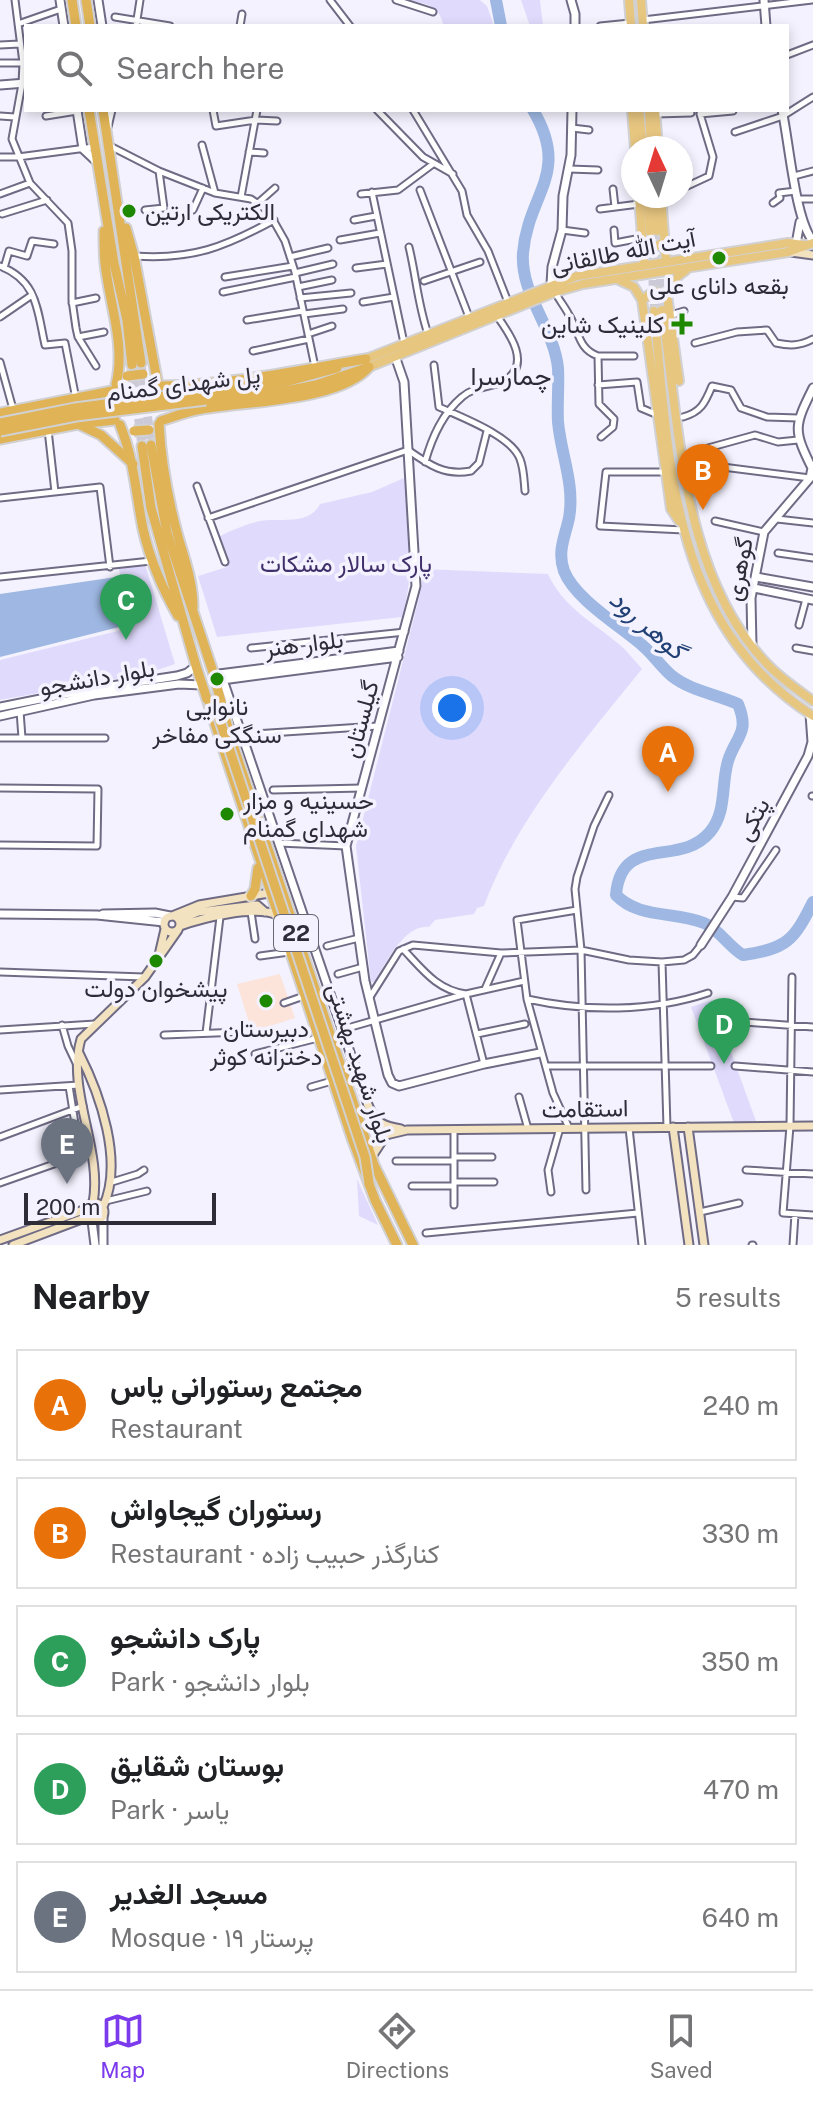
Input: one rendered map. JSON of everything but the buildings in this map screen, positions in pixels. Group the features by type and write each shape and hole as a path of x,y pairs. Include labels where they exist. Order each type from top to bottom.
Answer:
{"highway":[{"path":"76,24 73,2 86,0 90,24"},
{"path":"89,112 114,263 137,364 118,201 103,112"},
{"path":"118,201 134,256 160,383"},
{"path":"104,204 104,261 118,351 119,372 114,388"},
{"path":"0,413 76,400 114,388 127,376 143,374 160,383 192,385 315,367 368,363"},
{"path":"0,439 78,424 118,422 134,431 149,430 160,422 195,410 305,394 350,381 362,375 368,363"},
{"name":"پل شهدای گمنام","path":"0,423 75,408 289,381 368,363"},
{"name":"پل شهدای گمنام","path":"0,431 76,416 291,390 316,385 368,363"},
{"name":"22","path":"160,383 167,407 160,422 168,494 193,586 193,615"},
{"path":"192,385 195,410"},
{"name":"22","path":"114,388 110,406 133,465 152,561 186,632"},
{"path":"76,400 86,409 85,418 78,424"},
{"path":"25,408 34,419 31,430 26,434"},
{"path":"78,424 101,435 133,465"},
{"path":"186,632 151,508 146,445 167,533 193,615"},
{"name":"بلوار شهید بهشتی","path":"193,615 218,678 230,736 371,1158 386,1195 413,1245"},
{"name":"بلوار شهید بهشتی","path":"186,632 269,893 333,1080 369,1183 397,1245"},
{"path":"207,699 217,712 365,1157 369,1183"},
{"path":"251,896 259,860"},
{"path":"269,893 281,889"},
{"path":"309,1010 317,1014 321,1006"},
{"path":"317,1033 318,1018 327,1024"}],"main road":[{"path":"629,0 631,24"},
{"path":"641,0 643,23"},
{"path":"632,112 634,136"},
{"path":"639,112 642,136"},
{"path":"652,136 653,112"},
{"path":"653,112 656,136"},
{"path":"641,208 653,248 664,242"},
{"path":"647,208 648,236"},
{"path":"644,264 653,208"},
{"path":"662,208 666,260"},
{"name":"آیت الله طالقانی","path":"553,288 788,252 807,243"},
{"name":"آیت الله طالقانی","path":"368,363 404,343 553,288 577,276 666,260 807,243"},
{"path":"739,250 741,260"},
{"path":"788,252 813,255"},
{"path":"689,268 678,276 662,312 664,403 683,527 703,589 727,631 761,675 812,715"},
{"path":"614,278 634,287 642,300 671,509 683,527"},
{"path":"642,300 654,291 667,295"},
{"name":"آیت الله طالقانی","path":"368,363 395,356 497,316 510,304"},
{"path":"662,312 683,417 693,486 694,521"},
{"path":"662,312 694,521 714,584 752,646 770,667 813,701"},
{"path":"90,1213 95,1186 78,1066 81,1039 145,977 159,957 173,923 199,905 269,893"},
{"path":"159,957 173,923 198,912 257,905 265,912"},
{"path":"173,923 251,912 277,915"},
{"path":"78,1051 102,1106 112,1182 97,1221 90,1213"},
{"path":"368,1105 377,1122 407,1130"},
{"name":"استقامت","path":"407,1130 813,1126"},
{"path":"670,1127 689,1245"},
{"path":"688,1127 704,1245"},
{"path":"371,1158 386,1135 407,1130"},
{"path":"13,1245 104,1208"},
{"path":"0,1240 90,1213"}],"street":[{"path":"15,0 24,84 12,139 30,183 68,223 72,251 72,303 78,337 96,366"},
{"path":"98,0 102,24"},
{"path":"115,17 136,24 140,0"},
{"path":"330,0 348,24"},
{"path":"396,0 433,12"},
{"path":"571,0 575,24"},
{"path":"643,23 764,4 812,0"},
{"path":"18,24 61,4 64,24"},
{"path":"764,4 766,24"},
{"path":"240,24 242,14"},
{"path":"0,45 20,44"},
{"path":"789,54 813,45"},
{"path":"0,63 23,63"},
{"path":"0,85 24,84"},
{"path":"789,109 813,97"},
{"path":"46,116 71,112"},
{"path":"77,112 83,149 98,163"},
{"path":"106,129 110,112"},
{"path":"213,112 216,126 256,120 277,121"},
{"path":"241,197 257,112"},
{"path":"379,112 433,164 453,174"},
{"path":"414,112 462,191 467,215 488,251 510,304"},
{"path":"572,112 562,230 552,267 553,288 586,349 598,356 634,356"},
{"path":"672,112 691,113"},
{"path":"693,183 709,176 713,157 700,114 722,112"},
{"path":"735,132 782,113 807,243"},
{"path":"0,116 15,117"},
{"path":"572,128 589,130"},
{"path":"109,145 159,171 215,193 258,203 274,220 285,241 296,275 315,367"},
{"path":"202,145 215,193"},
{"path":"0,157 95,147"},
{"path":"249,152 264,153"},
{"path":"361,194 398,190 433,164"},
{"path":"569,169 598,170"},
{"path":"145,210 164,208 159,171"},
{"path":"794,176 813,171"},
{"path":"0,194 30,183"},
{"path":"193,210 203,188"},
{"path":"258,203 275,188"},
{"path":"613,189 615,207"},
{"path":"420,190 469,317"},
{"path":"372,192 404,343"},
{"path":"773,203 780,198 779,193 813,199"},
{"path":"2,214 48,199"},
{"path":"600,209 621,205"},
{"path":"800,212 800,231 807,243"},
{"path":"354,220 376,216"},
{"path":"134,256 164,258 198,253 234,242 274,220"},
{"path":"562,230 585,233"},
{"path":"614,230 615,243 648,236"},
{"path":"340,240 380,233"},
{"path":"54,244 32,241 27,256 9,251 2,267 16,273 29,285 45,345 65,343 76,400"},
{"path":"409,247 417,279 417,296 428,334"},
{"path":"290,257 328,248"},
{"path":"424,281 480,262"},
{"path":"223,292 333,264"},
{"path":"356,268 387,264"},
{"path":"225,277 293,266"},
{"path":"298,287 332,280"},
{"path":"300,298 351,293"},
{"path":"0,317 32,295"},
{"path":"363,302 394,297"},
{"path":"72,303 96,298"},
{"path":"247,320 343,309"},
{"path":"662,312 684,311"},
{"path":"425,462 432,436 461,397 472,390 503,381 517,365 517,347 497,316"},
{"path":"253,351 309,336 332,326"},
{"path":"695,343 737,332 767,330 776,343 783,345 801,346 813,339"},
{"path":"78,337 104,332"},
{"name":"گیلستان","path":"395,356 404,382 416,586 346,846 369,998 392,1083 399,1086 484,1064"},
{"path":"598,356 599,404 614,419 613,427 601,437"},
{"path":"0,362 13,410"},
{"path":"434,365 438,405 504,439 516,450 521,460 525,491"},
{"path":"598,385 637,382 641,408 653,413"},
{"path":"683,417 695,414 705,405 712,386 731,390 741,408 767,417 798,418"},
{"path":"813,388 798,418 798,440 813,468"},
{"path":"48,430 55,492"},
{"path":"208,518 408,450 434,468 450,472 471,471 479,463 487,431"},
{"path":"798,440 778,442 755,435 708,448 705,457 707,465 810,478"},
{"name":"گوهری","path":"752,646 750,612 764,532 810,478 813,468"},
{"path":"666,472 606,472 600,526 683,527"},
{"path":"197,486 225,562"},
{"path":"0,498 100,487 110,567"},
{"path":"777,519 813,523"},
{"path":"715,521 764,532"},
{"path":"778,553 813,558"},
{"path":"0,577 152,561"},
{"path":"756,577 813,587"},
{"path":"765,590 763,585 768,579"},
{"path":"754,588 810,600 799,625"},
{"path":"251,648 405,632"},
{"path":"796,648 813,651"},
{"name":"بلوار هنر","path":"218,678 399,654"},
{"name":"بلوار دانشجو","path":"178,680 196,666"},
{"path":"218,678 279,843 368,1105"},
{"name":"بلوار دانشجو","path":"0,707 20,707 178,680 202,685"},
{"path":"20,707 22,738"},
{"name":"بلوار دانشجو","path":"0,716 20,707"},
{"path":"812,715 812,742"},
{"path":"240,735 379,726"},
{"path":"0,738 105,738"},
{"name":"پتکی","path":"701,945 732,897 810,756 812,742"},
{"path":"0,788 98,789 97,846 0,845"},
{"path":"273,790 362,788"},
{"path":"586,1190 577,877 594,826 609,795"},
{"path":"279,843 346,846"},
{"path":"732,897 743,898 776,850"},
{"path":"569,1128 540,1053 527,999 517,920 577,910"},
{"path":"251,912 255,939"},
{"path":"0,914 155,913 173,923"},
{"path":"206,1033 220,917"},
{"path":"327,946 359,938"},
{"path":"369,998 399,951 413,945 501,953 581,950 629,960 662,962 684,960 701,945"},
{"path":"403,949 444,989 466,994"},
{"path":"260,956 289,952"},
{"path":"484,989 501,953"},
{"path":"662,962 670,1127"},
{"path":"338,974 363,967"},
{"path":"0,972 145,977"},
{"path":"792,977 790,1126 783,1213 813,1215"},
{"path":"351,1027 484,989 524,981"},
{"path":"527,999 583,1007 665,1006 708,993"},
{"path":"466,994 484,1064 540,1053"},
{"path":"284,1003 305,996"},
{"path":"718,1020 813,1027"},
{"path":"0,1030 95,1024"},
{"path":"477,1034 525,1024"},
{"path":"62,1025 78,1066"},
{"path":"164,1035 241,1032"},
{"path":"331,1036 341,1032"},
{"path":"255,1054 317,1033"},
{"path":"547,1066 711,1066"},
{"path":"735,1066 813,1072"},
{"path":"311,1087 333,1080"},
{"path":"0,1090 80,1085"},
{"path":"69,1086 76,1130"},
{"path":"348,1086 368,1105"},
{"path":"519,1097 528,1129"},
{"path":"0,1137 84,1105"},
{"path":"551,1192 548,1170 560,1128"},
{"path":"629,1128 642,1245"},
{"path":"454,1129 454,1205"},
{"path":"0,1183 92,1150"},
{"path":"396,1161 492,1157"},
{"path":"112,1182 144,1170"},
{"path":"746,1170 813,1174"},
{"path":"412,1186 494,1182"},
{"path":"103,1245 104,1208 147,1191"},
{"path":"700,1212 739,1203"},
{"path":"90,1213 95,1245"},
{"path":"426,1233 638,1213"},
{"path":"793,1245 795,1214"}],"shaded area":[{"name":"دبیرستان دخترانه کوثر","path":"280,974 295,1018 252,1032 237,984"}],"green space":[{"path":"410,0 480,0 487,6 493,24 443,24 432,7"},
{"path":"521,0 540,0 543,24 529,24"},
{"name":"پارک سالار مشکات","path":"404,478 410,565 402,617 217,637 198,576 227,567 216,538 260,521 293,520 308,516 320,504 372,492"},
{"path":"145,564 175,664 148,673 0,700 0,660 126,629 119,568"},
{"path":"422,569 548,574 562,596 620,645 642,669 533,812 514,842 484,906 477,908 474,914 435,920 429,927 412,932 397,946 375,982 371,982 356,846 422,586"},
{"path":"712,1000 756,1121 734,1123 691,1007"},
{"path":"357,1179 378,1225 359,1216"}],"water":[{"path":"116,577 123,626 0,657 0,594"}],"waterway":[{"name":"گوهر رود","path":"496,0 501,24"},
{"name":"گوهر رود","path":"534,112 544,132 548,168 526,232 523,268 558,368 558,422 570,493 569,518 561,550 564,571 587,601 642,645 672,676 695,689 738,704 743,722 728,761 719,816 710,832 698,842 683,848 640,857 629,864 620,876 616,895 635,908 704,923 743,955 770,950 787,940 813,902"}],"tunnel":[{"path":"657,231 662,310"},
{"path":"650,232 654,311"},
{"path":"141,363 151,445"},
{"path":"132,365 142,446"}],"place":[{"name":"الکتریکی ارتین","path":"129,211"},
{"name":"بقعه دانای علی","path":"719,258"},
{"name":"کلینیک شاین","path":"682,324"},
{"name":"رستوران گیجاواش","path":"703,510"},
{"name":"پارک دانشجو","path":"126,640"},
{"name":"نانوایی سنگکی مفاخر","path":"217,679"},
{"name":"مجتمع رستورانی یاس","path":"668,792"},
{"name":"حسینیه و مزار شهدای گمنام","path":"227,814"},
{"name":"پیشخوان دولت","path":"156,961"},
{"name":"دبیرستان دخترانه کوثر","path":"266,1001"},
{"name":"بوستان شقایق","path":"724,1064"},
{"name":"مسجد الغدیر","path":"67,1184"}],"district":[{"name":"چمارسرا","path":"511,375"}]}
